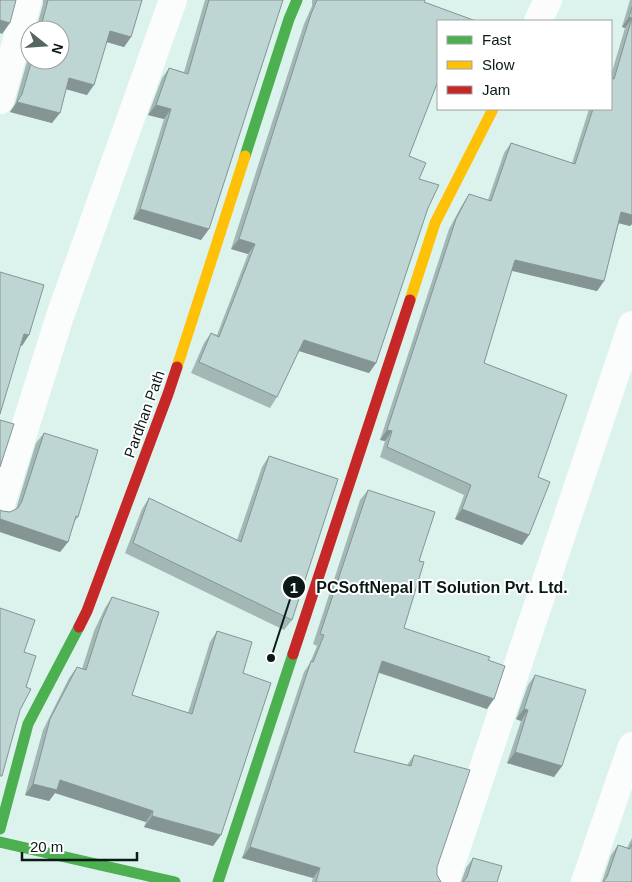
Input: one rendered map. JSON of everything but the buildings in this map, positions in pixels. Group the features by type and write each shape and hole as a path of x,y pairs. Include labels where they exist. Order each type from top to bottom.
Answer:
{"street":[{"path":"0,100 28,0"},
{"path":"0,507 60,316 173,0"},
{"name":"Pardhan Path","path":"0,829 28,724 88,611 168,394 289,19 297,0"},
{"path":"538,20 548,0"},
{"path":"218,882 435,223 492,110"},
{"path":"445,882 632,325"},
{"path":"585,882 632,746"},
{"path":"0,842 175,882"}],"traffic: fast":[{"path":"245,156 289,19 297,0"},
{"path":"0,829 28,724 79,627"},
{"path":"218,882 293,654"},
{"path":"0,842 175,882"}],"traffic: slow":[{"path":"410,300 435,223 492,110"},
{"path":"177,367 245,156"}],"traffic: jam":[{"path":"293,654 410,300"},
{"path":"79,627 87,611 177,367"}],"place":[{"name":"PCSoftNepal IT Solution Pvt. Ltd.","path":"271,658"}]}
